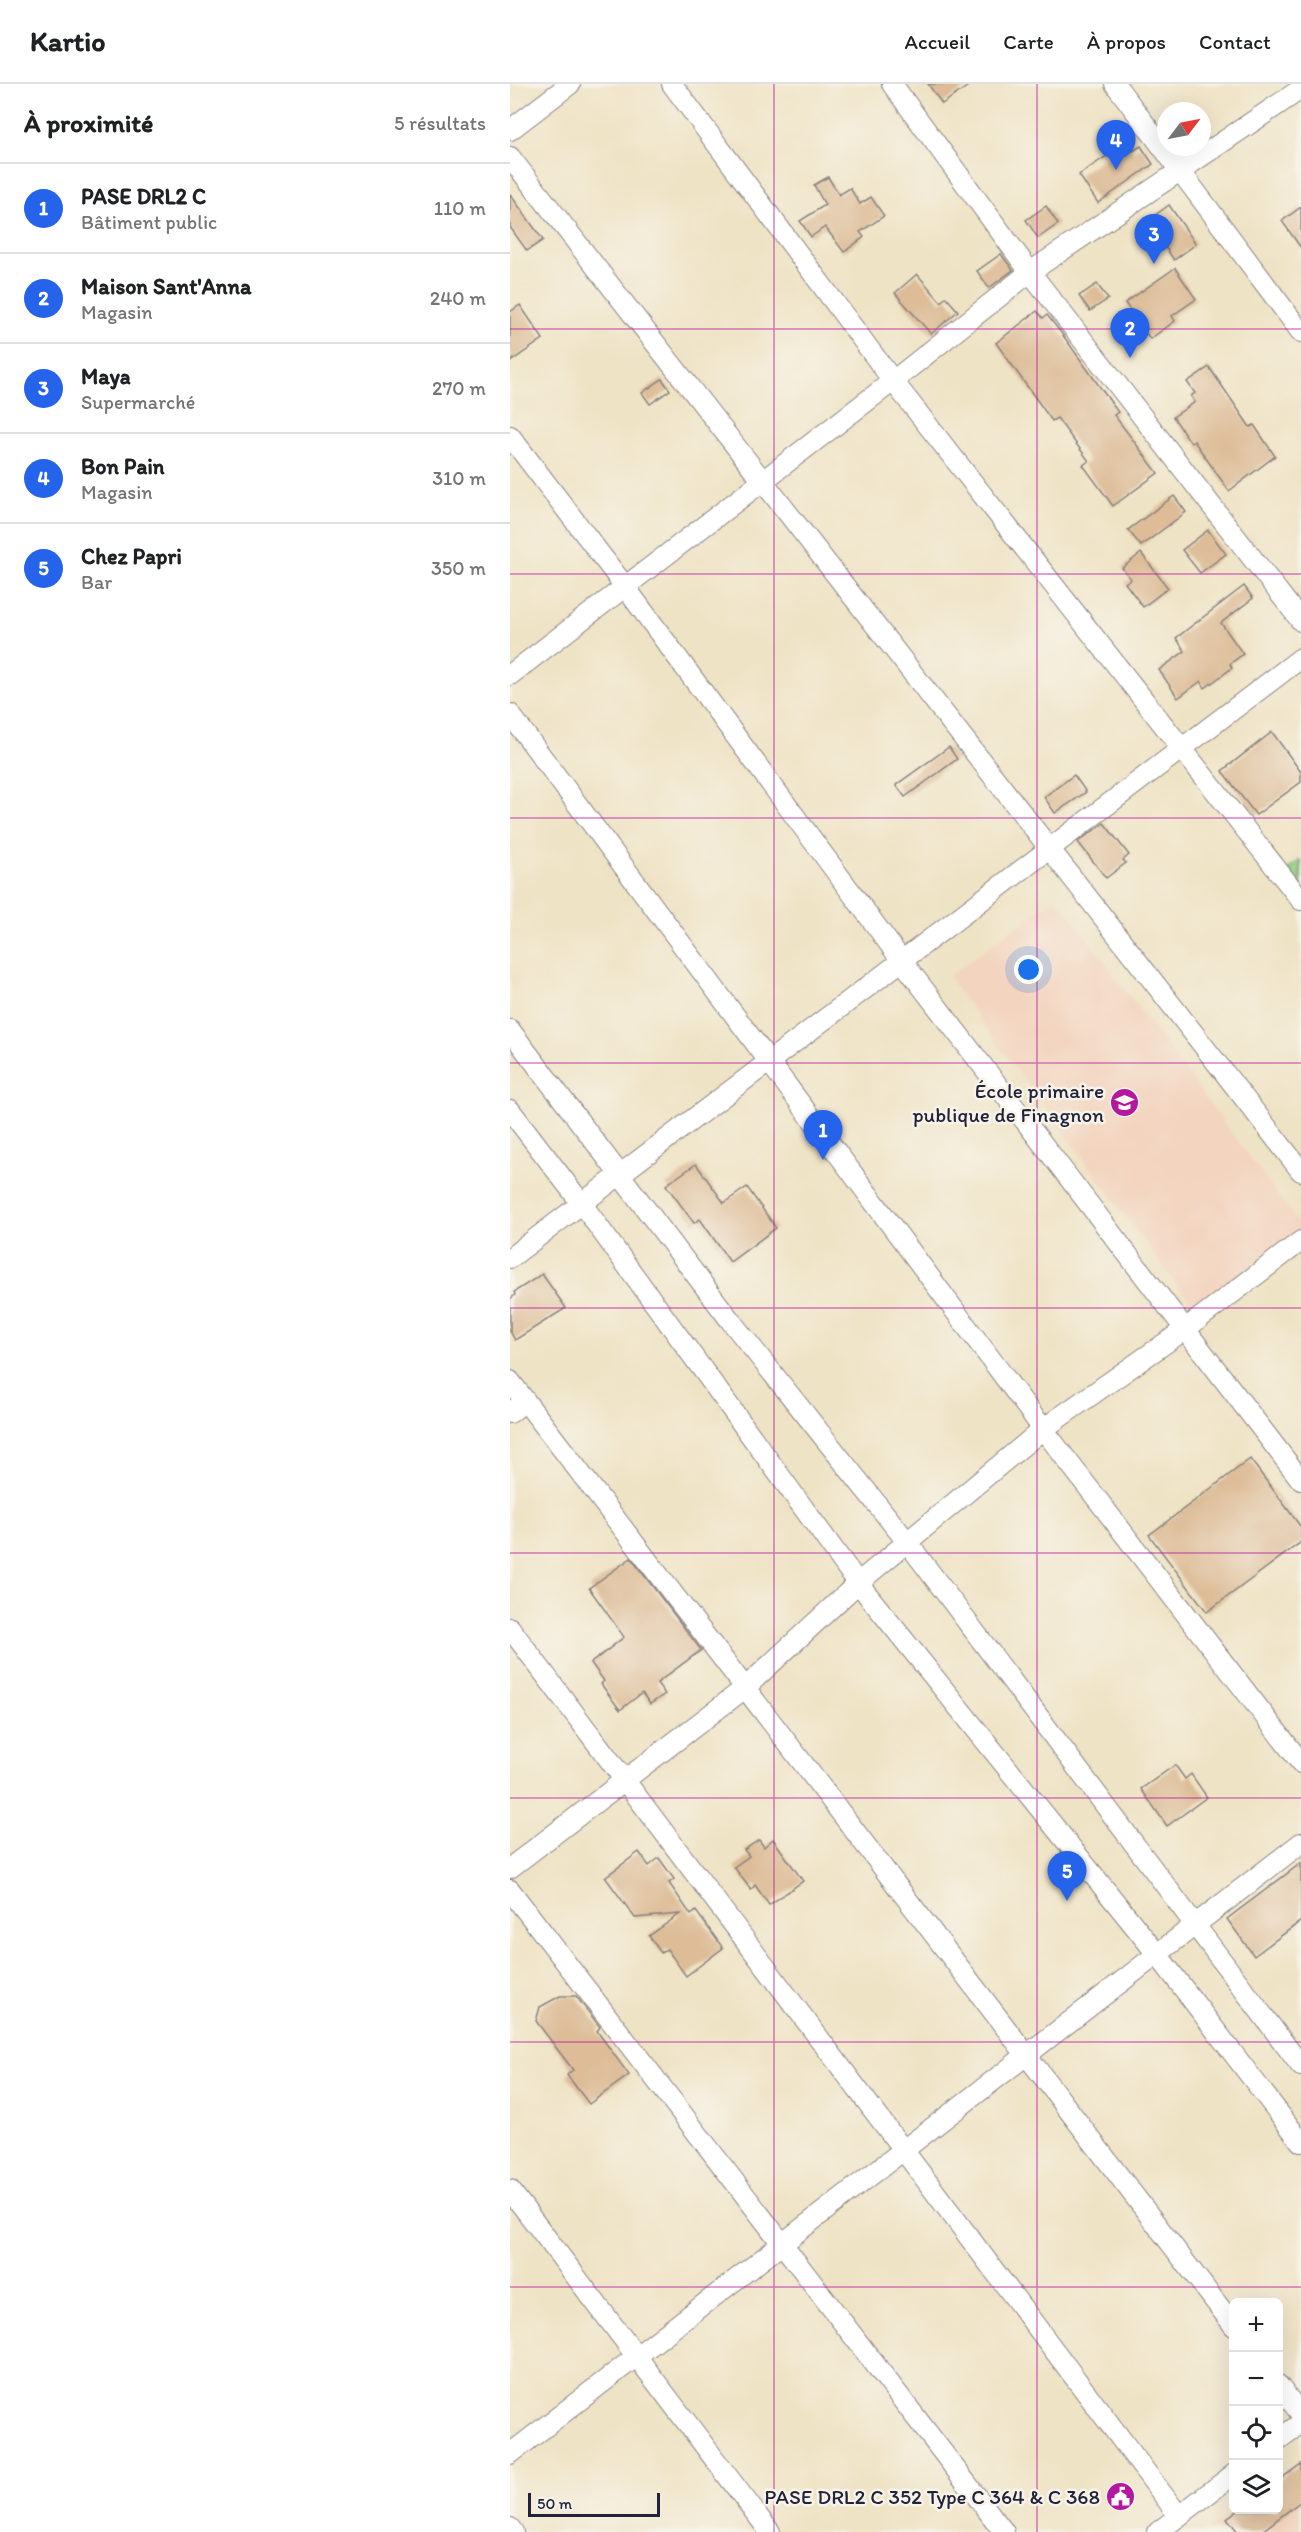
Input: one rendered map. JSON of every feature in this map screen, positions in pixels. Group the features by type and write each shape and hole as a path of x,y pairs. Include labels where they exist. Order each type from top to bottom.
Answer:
{"street":[{"path":"510,130 570,84"},
{"path":"672,84 894,381 1301,900"},
{"path":"892,84 1030,272 1301,621"},
{"path":"1115,84 1301,332"},
{"path":"510,675 894,381 1030,272 1301,88"},
{"path":"510,157 1301,1172"},
{"path":"510,436 626,588 902,961 1301,1480"},
{"path":"510,1258 1301,658"},
{"path":"510,714 1043,1429 1301,1764"},
{"path":"510,1030 730,1320 908,1543 1193,1926 1301,2066"},
{"path":"510,1110 582,1204 858,1583 1157,1954 1301,2142"},
{"path":"510,1868 745,1688 858,1583 1043,1429 1184,1330 1301,1241"},
{"path":"510,1381 518,1407 745,1688 1229,2321"},
{"path":"510,1628 1179,2516"},
{"path":"510,2454 1301,1843"},
{"path":"510,1890 1004,2532"},
{"path":"510,2190 770,2532"},
{"path":"1283,2391 1301,2414"},
{"path":"1283,2436 1301,2423"},
{"path":"1158,2532 1229,2477"},
{"path":"510,2528 513,2532"}],"shaded area":[{"name":"École primaire publique de Finagnon","path":"1056,897 1301,1226 1301,1235 1197,1312 948,977"},
{"path":"1301,2459 1301,2532 1206,2532 1231,2514 1283,2514 1283,2474"}],"green space":[{"path":"1301,860 1301,888 1288,870"}],"building":[{"path":"928,84 971,84 942,104"},
{"path":"1127,142 1133,151 1141,146 1153,164 1098,203 1079,175"},
{"path":"828,177 839,195 850,188 860,204 871,197 884,216 860,232 864,237 844,252 825,227 811,237 800,221 825,205 814,185"},
{"path":"510,194 543,240 527,251 510,227"},
{"path":"1169,205 1196,244 1174,260 1147,221"},
{"path":"1046,206 1058,224 1038,238 1026,220"},
{"path":"1301,207 1301,248 1282,221"},
{"path":"1001,254 1013,270 989,288 977,271"},
{"path":"1175,268 1196,299 1172,316 1175,321 1150,339 1125,303"},
{"path":"917,274 941,302 946,297 958,311 931,334 895,293"},
{"path":"1097,284 1108,299 1090,311 1079,296"},
{"path":"520,305 543,339 510,362 510,312"},
{"path":"1037,311 1043,318 1047,315 1062,334 1118,412 1114,415 1158,473 1113,506 1083,465 1089,461 1057,418 1052,421 996,343"},
{"path":"1209,367 1250,427 1254,425 1275,456 1229,491 1194,441 1191,443 1173,417 1195,402 1191,396 1195,393 1187,382"},
{"path":"662,379 670,390 650,404 642,393"},
{"path":"1174,496 1186,512 1141,546 1128,530"},
{"path":"1208,530 1226,554 1200,573 1182,550"},
{"path":"1141,553 1168,588 1143,607 1125,583 1131,579 1122,568"},
{"path":"1244,586 1253,598 1221,623 1243,654 1230,664 1232,668 1205,688 1201,681 1178,698 1159,670 1185,651 1176,638"},
{"path":"1272,732 1301,772 1301,782 1256,815 1222,771"},
{"path":"949,747 957,759 905,797 896,785"},
{"path":"1074,775 1086,792 1055,813 1044,797"},
{"path":"1104,823 1129,855 1123,860 1126,863 1106,878 1078,842"},
{"path":"696,1164 724,1203 747,1187 776,1228 730,1262 700,1219 694,1223 666,1185"},
{"path":"542,1274 566,1308 515,1340 510,1331 510,1299 515,1295 514,1292"},
{"path":"1250,1459 1301,1527 1301,1542 1207,1612 1149,1535"},
{"path":"631,1558 701,1650 657,1683 665,1694 650,1704 642,1693 620,1710 601,1684 604,1681 591,1663 624,1637 589,1588"},
{"path":"1175,1765 1185,1779 1191,1774 1207,1797 1167,1826 1141,1789"},
{"path":"773,1839 803,1881 769,1905 755,1885 751,1890 734,1867 749,1856 744,1850 759,1840 764,1847"},
{"path":"639,1852 649,1866 659,1858 674,1879 669,1883 691,1915 696,1911 723,1948 686,1976 667,1949 661,1953 649,1936 680,1914 635,1918 605,1877"},
{"path":"1301,1863 1301,1921 1254,1956 1227,1919"},
{"path":"560,1996 576,1996 600,2027 597,2031 629,2075 589,2104 567,2075 573,2070 536,2021 540,2007"},
{"path":"1301,2464 1301,2501 1261,2532 1238,2532 1227,2518 1232,2514 1283,2514 1283,2477"}],"place":[{"name":"Bon Pain","path":"1116,170"},
{"name":"Maya","path":"1154,264"},
{"name":"Maison Sant'Anna","path":"1130,358"},
{"name":"École primaire publique de Finagnon","path":"1125,1102"},
{"name":"PASE DRL2 C","path":"823,1160"},
{"name":"Chez Papri","path":"1067,1901"},
{"name":"PASE DRL2 C 352 Type C 364 & C 368","path":"1121,2496"}]}
